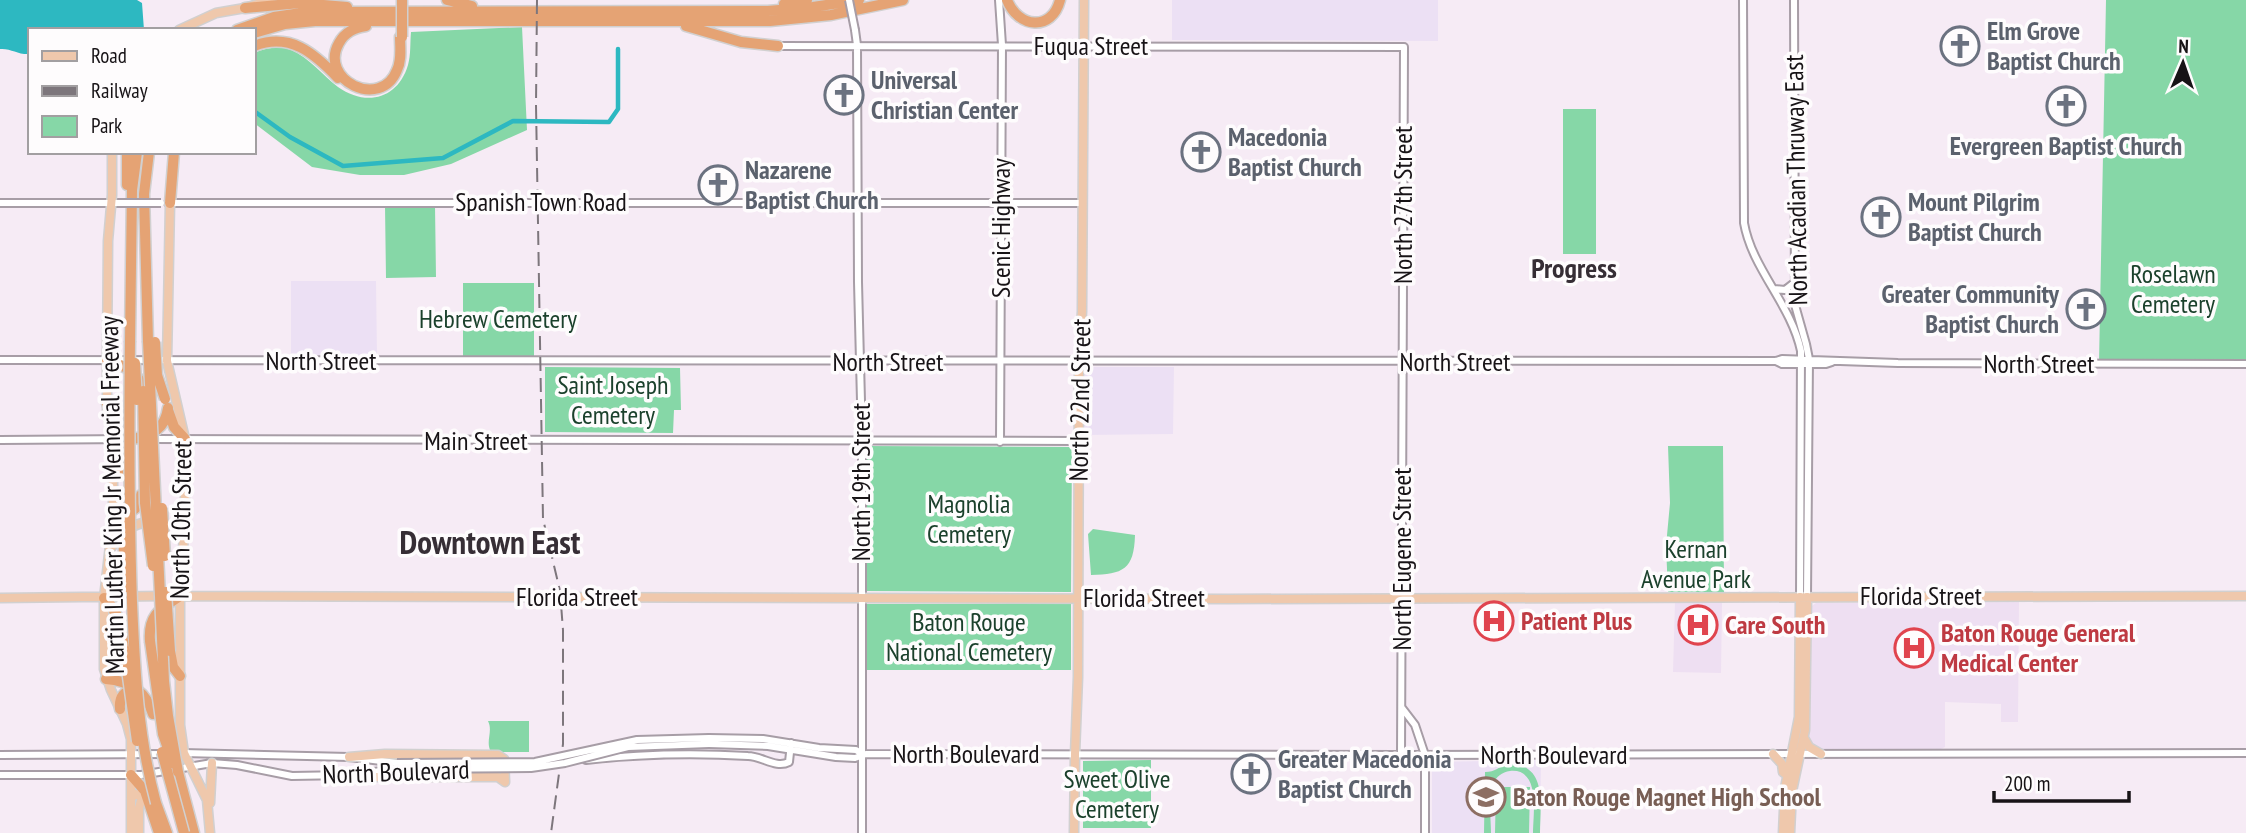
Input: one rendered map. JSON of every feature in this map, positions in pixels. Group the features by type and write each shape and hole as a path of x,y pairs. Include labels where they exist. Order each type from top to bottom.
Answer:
{"highway":[{"path":"256,44 274,41 300,46 319,58 349,88 372,93 386,88 399,74 402,63 401,0"},
{"path":"447,0 500,11"},
{"path":"720,10 807,0"},
{"path":"242,28 268,18 298,13 781,10 859,0"},
{"path":"256,32 285,24 315,21 753,21 805,18 903,0"},
{"path":"1003,0 1018,17 1035,23 1053,14 1060,0"},
{"path":"245,8 306,3 417,11"},
{"path":"256,43 272,34 315,21"},
{"path":"665,21 747,43 778,46"},
{"path":"401,37 398,69 382,87 358,89 338,72 335,63 336,48 344,36 354,29 440,22"},
{"path":"127,154 130,311"},
{"name":"Martin Luther King Jr Memorial Freeway","path":"137,154 132,190 132,341 128,431 135,680 142,738 164,831"},
{"path":"149,154 144,194 146,269 152,301 151,341 157,376 166,404 174,427 185,439"},
{"path":"146,169 153,154"},
{"path":"166,203 174,154"},
{"path":"113,519 135,510 141,495 132,341"},
{"name":"Martin Luther King Jr Memorial Freeway","path":"151,341 152,445 164,681 178,772 194,830"},
{"path":"107,360 124,366 141,382 147,525 154,575 160,590"},
{"path":"107,403 122,472 126,605 135,680"},
{"path":"134,439 162,427 166,418 166,404"},
{"path":"152,445 163,524 170,651 173,667 180,676"},
{"path":"178,772 170,758 163,734 150,629 153,618 160,610 180,596"},
{"path":"104,598 118,615 135,734 156,803"},
{"path":"106,678 125,682 148,699 184,833"},
{"path":"120,709 120,701 125,692 140,691"},
{"path":"131,770 145,790 164,831"}],"main road":[{"path":"183,28 216,13 270,0"},
{"name":"North 22nd Street","path":"1074,833 1079,677 1082,0"},
{"path":"107,403 108,240 115,203 112,154"},
{"name":"North 10th Street","path":"166,203 167,361 185,439 185,518 180,596 180,726 184,753 202,789"},
{"path":"115,440 113,519 104,598 104,671 130,731 131,833"},
{"path":"109,552 120,535 128,529 164,519"},
{"name":"Florida Street","path":"0,597 2246,596"},
{"path":"1783,833 1787,775 1804,738 1803,597"},
{"path":"1790,833 1799,717 1803,597"},
{"path":"1804,738 1809,747 1821,754"},
{"path":"348,775 498,777 505,782 506,772 504,759 495,754 385,754 349,757"},
{"path":"1773,754 1781,761 1783,772 1787,775"},
{"path":"210,833 212,763"},
{"path":"202,789 209,810"},
{"path":"202,789 200,794 205,819 203,833"},
{"path":"131,798 136,794 142,797 139,833"}],"street":[{"name":"North 19th Street","path":"849,0 858,45 862,833"},
{"name":"Scenic Highway","path":"1000,442 1003,0"},
{"path":"1743,0 1744,218 1751,246 1793,325 1805,362 1803,597"},
{"name":"North Acadian Thruway East","path":"1794,0 1795,310 1807,344 1805,362"},
{"name":"Fuqua Street","path":"778,46 1404,47"},
{"name":"North 27th Street","path":"1402,362 1404,47"},
{"name":"Spanish Town Road","path":"0,203 1083,203"},
{"path":"1774,289 1788,289 1795,282"},
{"path":"1789,359 1796,355 1800,346"},
{"name":"North Street","path":"0,360 1402,362 1789,359 1805,362"},
{"name":"North Street","path":"1776,361 1782,364 1826,359 1832,362 2246,364"},
{"name":"North Eugene Street","path":"1401,755 1402,362"},
{"name":"Main Street","path":"0,440 1079,441"},
{"path":"1402,708 1415,725 1425,755 1425,833"},
{"name":"North Boulevard","path":"0,775 131,770 156,773 212,763 237,765 283,775 348,775 398,766 535,762 637,740 763,739 836,757 855,758 862,754 2246,753"},
{"path":"582,760 625,755 750,756 783,765 789,762 791,746"},
{"name":"North Boulevard","path":"0,755 184,753 349,757 398,766"}],"shaded area":[{"path":"1172,0 1438,0 1438,41 1172,40"},
{"path":"291,281 376,281 377,356 291,356"},
{"path":"1085,367 1174,367 1173,434 1084,435"},
{"path":"1675,602 1722,603 1721,673 1673,672"},
{"name":"Baton Rouge General Medical Center","path":"2019,602 2018,722 2001,722 2001,704 1945,702 1945,747 1941,749 1819,749 1812,746 1809,736 1809,608 1816,603"},
{"name":"Baton Rouge Magnet High School","path":"1541,760 1540,833 1432,833 1432,762"}],"green space":[{"name":"Roselawn Cemetery","path":"2106,0 2246,0 2246,361 2099,364"},
{"path":"522,27 527,130 451,164 404,175 360,175 312,167 256,125 256,52 277,47 287,48 310,62 338,87 359,97 370,98 389,92 403,77 409,61 411,32"},
{"path":"1563,109 1596,109 1596,254 1563,254"},
{"path":"385,206 435,206 436,277 386,278"},
{"name":"Hebrew Cemetery","path":"463,283 534,283 534,356 463,356"},
{"name":"Saint Joseph Cemetery","path":"545,367 680,368 681,410 674,410 673,433 545,432"},
{"name":"Magnolia Cemetery","path":"866,446 1072,447 1071,592 866,591"},
{"name":"Kernan Avenue Park","path":"1668,446 1723,446 1724,592 1668,592"},
{"path":"1093,529 1135,535 1132,556 1125,568 1091,575 1088,534"},
{"name":"Baton Rouge National Cemetery","path":"867,604 1071,604 1071,670 867,670"},
{"path":"488,721 529,721 529,752 490,750"},
{"name":"Sweet Olive Cemetery","path":"1151,760 1151,828 1083,828 1083,761"},
{"path":"1509,764 1522,766 1536,779 1540,799 1540,833 1533,833 1534,804 1531,784 1520,772 1510,771 1500,775 1493,784 1490,802 1491,833 1484,833 1485,772"},
{"path":"1496,787 1530,787 1529,833 1495,833"}],"water":[{"path":"0,0 137,0 142,3 144,28 28,28 28,54 0,49"}],"waterway":[{"path":"256,112 290,137 343,166 443,158 513,121 609,122 618,109 618,49"}],"railway":[{"path":"537,0 536,105 543,519 560,591 563,630 563,744 551,833"}],"place":[{"name":"Elm Grove Baptist Church","path":"1960,46"},
{"name":"Universal Christian Center","path":"844,95"},
{"name":"Evergreen Baptist Church","path":"2066,106"},
{"name":"Macedonia Baptist Church","path":"1201,152"},
{"name":"Nazarene Baptist Church","path":"718,185"},
{"name":"Mount Pilgrim Baptist Church","path":"1881,217"},
{"name":"Greater Community Baptist Church","path":"2086,309"},
{"name":"Patient Plus","path":"1494,621"},
{"name":"Care South","path":"1698,625"},
{"name":"Baton Rouge General Medical Center","path":"1914,648"},
{"name":"Greater Macedonia Baptist Church","path":"1251,774"},
{"name":"Baton Rouge Magnet High School","path":"1486,797"}],"district":[{"name":"Progress","path":"1574,268"},
{"name":"Downtown East","path":"490,542"}]}
